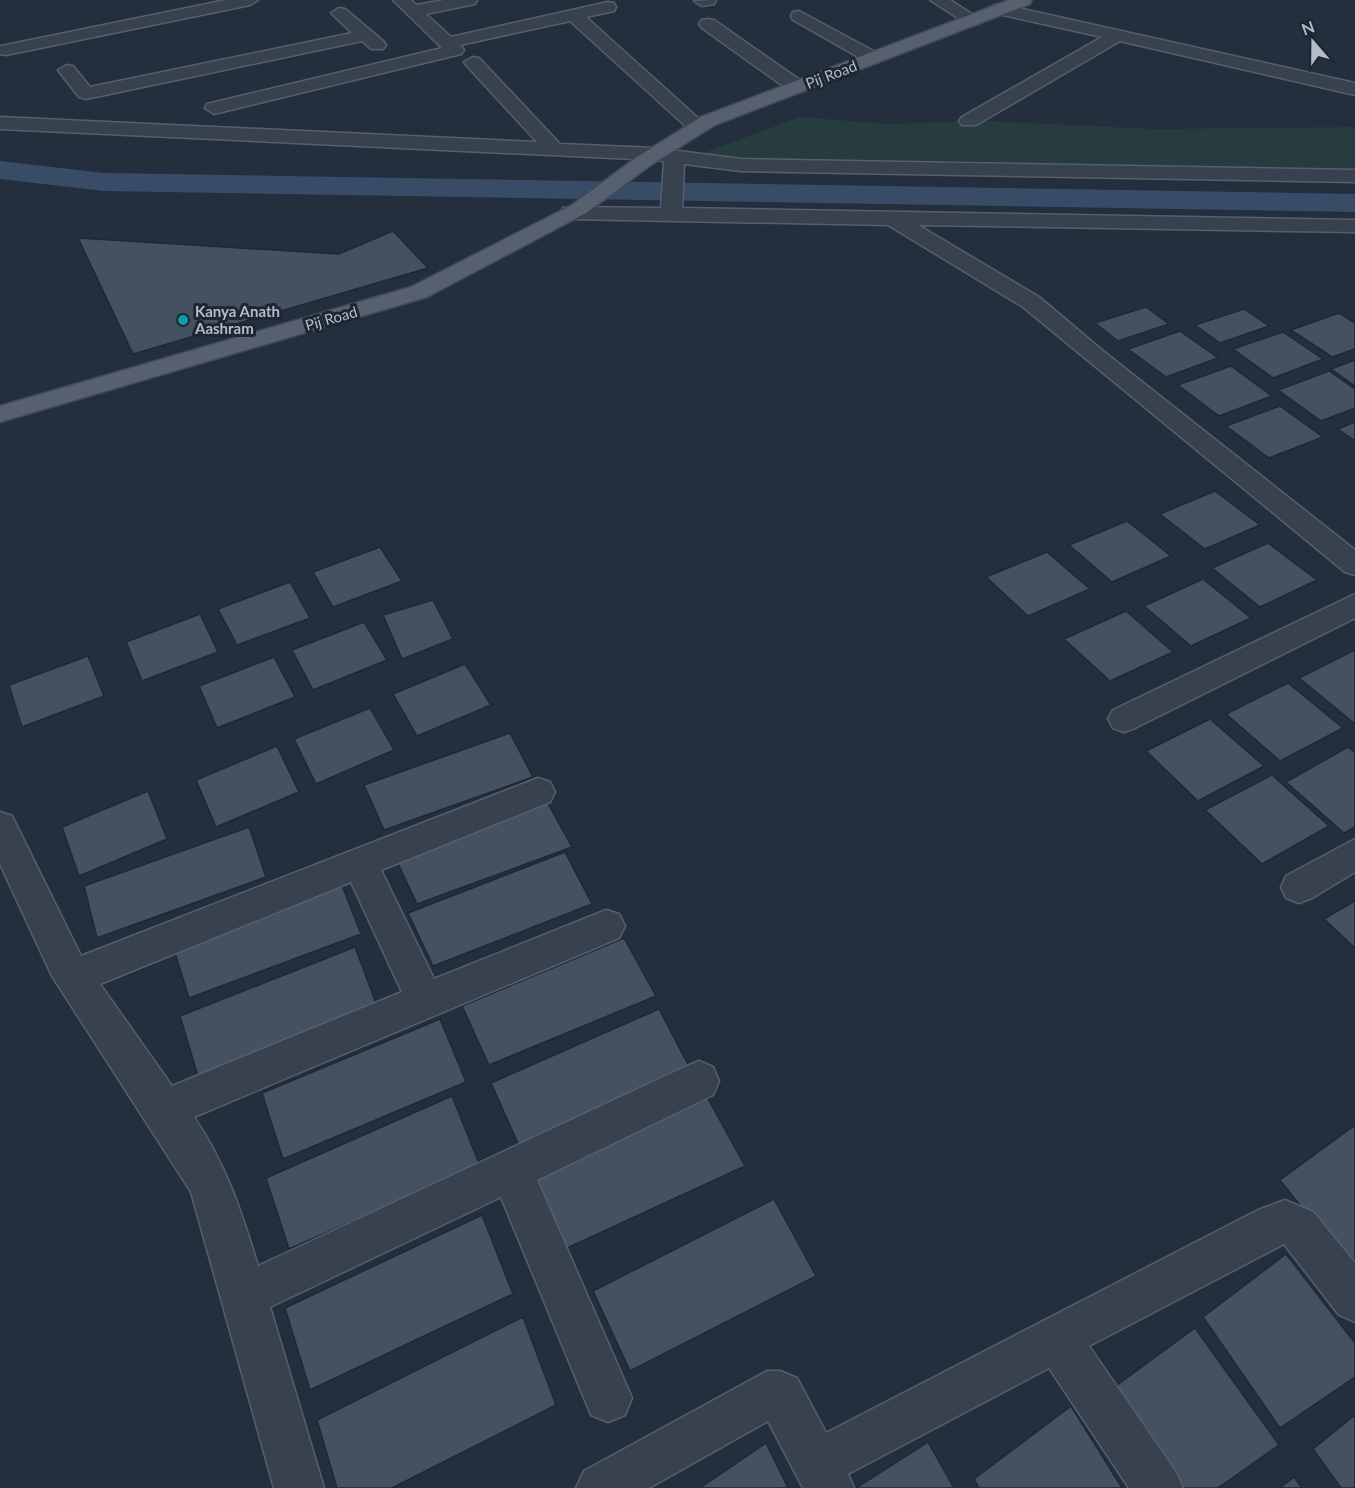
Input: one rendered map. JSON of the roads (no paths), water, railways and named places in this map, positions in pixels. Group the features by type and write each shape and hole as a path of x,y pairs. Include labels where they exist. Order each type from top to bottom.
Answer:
{"main road":[{"name":"Pij Road","path":"0,414 419,292 575,211 662,159 698,127 1021,0"}],"street":[{"path":"6,50 194,5 250,0"},
{"path":"407,5 469,0"},
{"path":"938,0 973,20"},
{"path":"214,108 455,50 407,5"},
{"path":"448,44 608,7"},
{"path":"1000,9 1120,34 1355,89"},
{"path":"339,13 400,63"},
{"path":"575,16 698,127"},
{"path":"799,16 873,58"},
{"path":"708,24 797,87"},
{"path":"969,121 1120,34"},
{"path":"67,70 86,93 365,35"},
{"path":"171,54 187,72"},
{"path":"473,62 555,150"},
{"path":"0,123 555,150 741,165 1355,176"},
{"path":"662,159 671,212"},
{"path":"575,211 893,220 1355,226"},
{"path":"893,220 1031,302 1094,356 1355,565"},
{"path":"1124,719 1353,609"},
{"path":"74,977 538,792"},
{"path":"0,826 51,938 74,977 209,1181 222,1217 299,1488"},
{"path":"1299,887 1355,854"},
{"path":"360,863 425,1001"},
{"path":"164,1110 606,926"},
{"path":"245,1296 699,1081"},
{"path":"511,1170 608,1398"},
{"path":"601,1488 767,1395 780,1395 823,1476 1056,1338 1273,1225 1285,1222 1298,1227 1355,1299"},
{"path":"1056,1338 1158,1488"}],"waterway":[{"path":"0,170 104,182 1355,203"}],"place":[{"name":"Kanya Anath Aashram","path":"183,320"}]}
